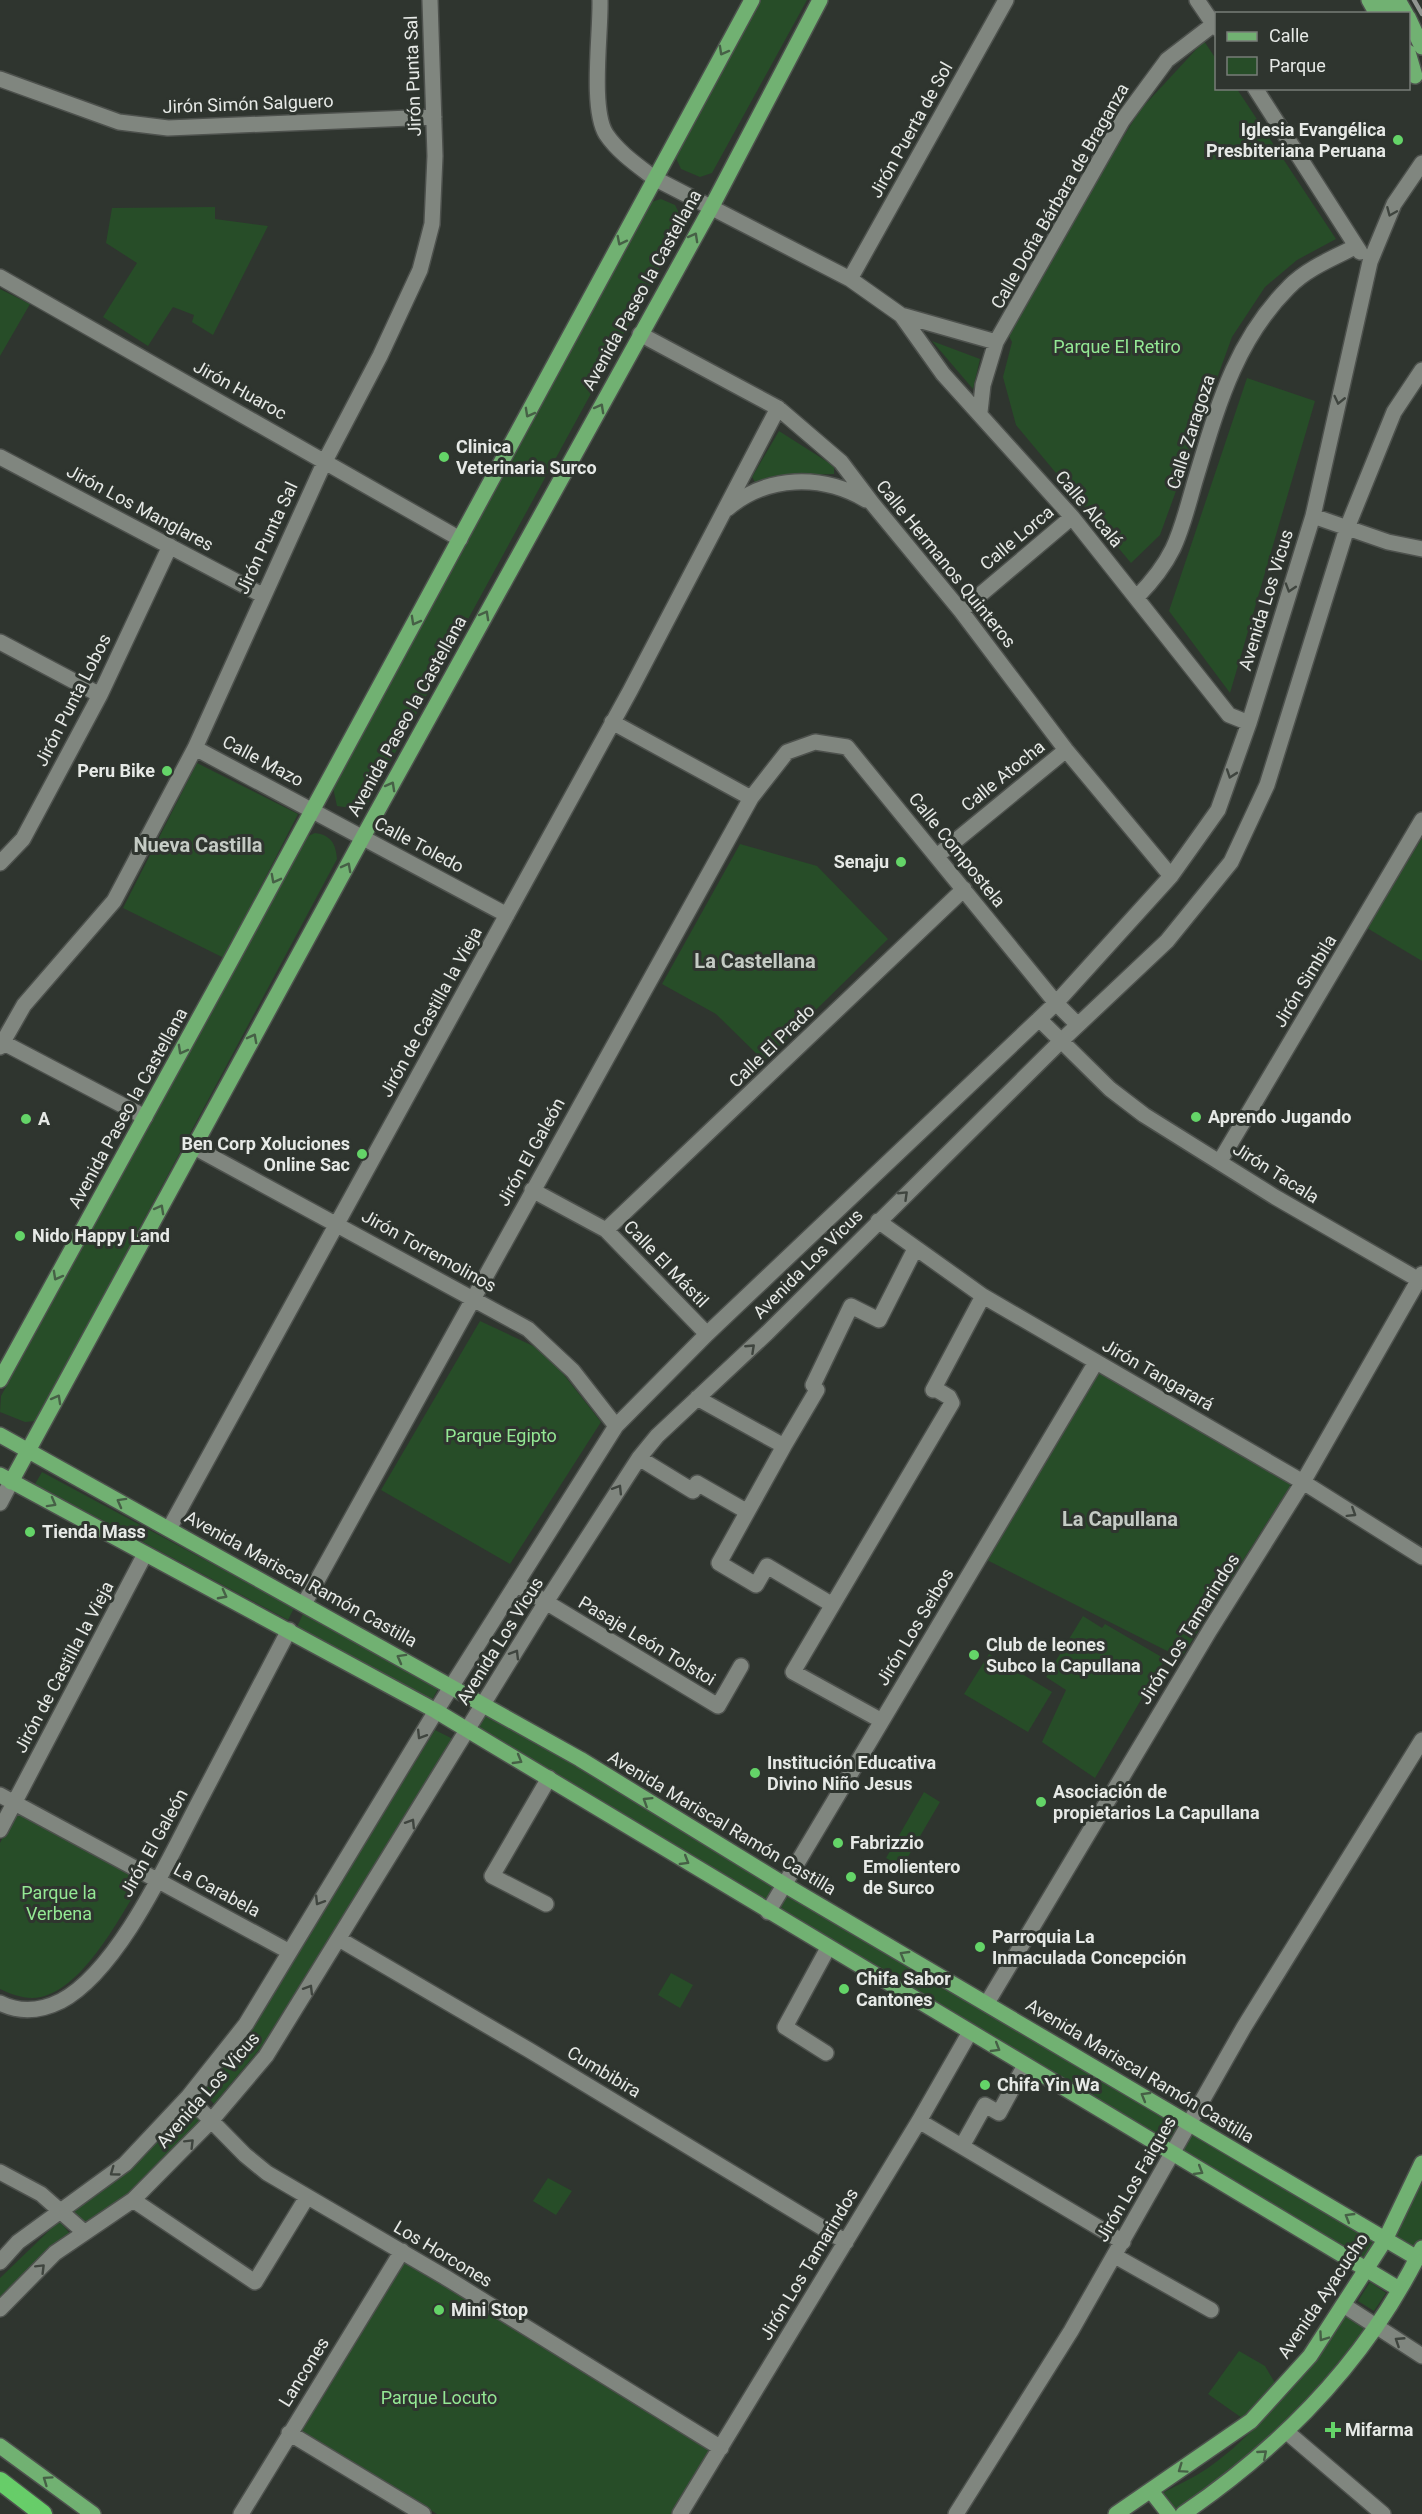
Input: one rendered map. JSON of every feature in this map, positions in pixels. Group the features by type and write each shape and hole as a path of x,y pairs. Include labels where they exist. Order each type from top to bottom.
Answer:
{"highway":[{"path":"0,2481 43,2514"}],"main road":[{"name":"Avenida Paseo la Castellana","path":"0,1380 752,0"},
{"name":"Avenida Paseo la Castellana","path":"6,1478 29,1450 363,837 711,208 820,0"},
{"path":"1410,21 1422,47"},
{"path":"1410,37 1422,52"},
{"path":"1410,59 1415,76"},
{"name":"Avenida Mariscal Ramón Castilla","path":"0,1435 453,1686 784,1885 1191,2123 1385,2240 1419,2253"},
{"path":"6,1478 436,1711 1173,2156 1399,2289"},
{"name":"Avenida Ayacucho","path":"1120,2513 1251,2421 1310,2356 1345,2306 1385,2240 1422,2163"},
{"path":"1183,2514 1231,2481 1288,2433 1345,2369 1399,2289 1419,2253"},
{"path":"0,2446 93,2514"},
{"path":"1151,2491 1169,2514"}],"street":[{"name":"Jirón Punta Sal","path":"1,1045 24,1005 114,901 195,748 262,595 325,461 380,356 420,270 432,224 434,117 430,0"},
{"name":"Calle Alcalá","path":"600,0 598,90 599,111 605,133 626,156 654,178 850,279 901,315 943,374 980,412 1072,517 1229,715 1249,723"},
{"name":"Jirón Puerta de Sol","path":"850,279 1006,0"},
{"path":"1197,0 1215,26"},
{"name":"Calle Doña Bárbara de Braganza","path":"980,412 983,385 996,342 1122,121 1167,60 1215,26"},
{"name":"Jirón Simón Salguero","path":"0,79 119,122 168,128 434,117"},
{"path":"1256,90 1355,247 1371,262"},
{"name":"Avenida Los Vicus","path":"0,2262 18,2242 125,2164 188,2097 246,2024 288,1951 436,1711 616,1426 707,1334 1056,1003 1171,876 1218,810 1249,723 1313,516 1371,262 1394,204 1422,163"},
{"name":"Calle Zaragoza","path":"1137,597 1160,574 1176,546 1226,380 1253,330 1290,285 1355,247"},
{"name":"Jirón Huaroc","path":"0,277 460,539"},
{"name":"Calle Alcalá","path":"901,315 996,342"},
{"name":"Calle Hermanos Quinteros","path":"640,334 778,408 842,462 872,503 961,611 1066,750 1171,876"},
{"name":"Avenida Los Vicus","path":"0,2309 55,2253 133,2200 211,2121 266,2056 546,1602 639,1458 657,1436 767,1333 1061,1041 1167,941 1231,862 1267,785 1347,528 1394,412 1422,370"},
{"name":"Jirón de Castilla la Vieja","path":"170,1529 612,722 778,408"},
{"name":"Jirón Los Manglares","path":"0,457 262,595"},
{"name":"Jirón de Castilla la Vieja","path":"722,513 758,490 788,482 830,484 872,503"},
{"path":"1313,516 1388,542 1422,549"},
{"name":"Calle Lorca","path":"961,611 1072,517"},
{"name":"Jirón Punta Lobos","path":"0,863 23,839 100,695 170,546"},
{"path":"2,647 100,695"},
{"path":"612,722 751,798"},
{"name":"Jirón El Galeón","path":"304,1604 751,798 787,752 815,742"},
{"name":"Calle Compostela","path":"815,742 847,747 1056,1003"},
{"name":"Calle Mazo","path":"195,748 313,809"},
{"name":"Calle Atocha","path":"937,856 1066,750"},
{"name":"Calle Toledo","path":"313,809 507,915"},
{"name":"Jirón Simbila","path":"1220,1161 1422,820"},
{"name":"Calle El Prado","path":"606,1230 964,889"},
{"path":"1056,1003 1078,1025"},
{"name":"Jirón Tacala","path":"1039,1019 1110,1089 1144,1115 1275,1197 1420,1277"},
{"path":"1,1045 145,1117"},
{"name":"Jirón Torremolinos","path":"194,1147 338,1223 528,1329 554,1351 616,1426"},
{"name":"Calle El Mástil","path":"532,1190 606,1230 707,1334"},
{"name":"Jirón Tangarará","path":"878,1221 983,1296 1303,1482 1422,1557"},
{"path":"831,1604 767,1566 756,1585 719,1563 815,1388 851,1306 879,1320 915,1249"},
{"name":"Jirón Los Tamarindos","path":"987,2003 1210,1630 1303,1482 1420,1277"},
{"path":"882,1721 793,1672 831,1604 952,1403 949,1397 933,1389 983,1296"},
{"name":"Jirón Los Seibos","path":"768,1912 1096,1362"},
{"path":"697,1398 784,1446"},
{"path":"639,1458 693,1491 698,1483 746,1511"},
{"path":"0,1503 6,1478"},
{"name":"Jirón de Castilla la Vieja","path":"0,1830 145,1554"},
{"name":"Pasaje León Tolstoi","path":"516,1584 718,1706 741,1666"},
{"name":"Jirón El Galeón","path":"0,2003 24,2010 43,2008 62,2001 79,1988 122,1939 157,1880 289,1630"},
{"name":"Jirón Los Faiques","path":"956,2514 1119,2249 1244,2027 1422,1740"},
{"path":"546,1904 492,1876 549,1778"},
{"name":"La Carabela","path":"0,1795 288,1951"},
{"name":"Cumbibira","path":"339,1939 530,2050 846,2242"},
{"path":"826,2053 785,2027 828,1948"},
{"name":"Jirón Los Tamarindos","path":"680,2514 919,2121 970,2032"},
{"path":"962,2146 985,2106 999,2113 1025,2065"},
{"name":"Los Horcones","path":"188,2097 260,2167 307,2197 402,2251 721,2448"},
{"path":"919,2121 962,2146 1211,2310"},
{"path":"0,2172 41,2194 84,2232"},
{"path":"133,2200 255,2282 307,2197"},
{"name":"Lancones","path":"241,2514 402,2251"},
{"path":"1345,2306 1422,2356"},
{"path":"289,2433 423,2514"},
{"path":"1288,2433 1383,2514"}],"green space":[{"path":"761,0 807,0 712,173 700,177 681,169 675,156"},
{"name":"Parque El Retiro","path":"1204,41 1215,58 1215,90 1238,90 1336,239 1297,260 1265,287 1232,337 1160,535 1131,563 1016,425 1003,377 1012,342 1005,328 1140,110"},
{"path":"661,199 675,205 684,223 364,810 337,806 333,788 651,202"},
{"path":"215,207 215,219 268,226 213,335 192,322 194,315 173,307 148,346 103,317 137,263 106,243 112,208"},
{"path":"0,289 30,304 0,356"},
{"path":"932,341 980,359 973,389"},
{"path":"1247,378 1315,401 1230,693 1169,611"},
{"path":"779,431 834,466 834,474 774,476 755,482 752,477"},
{"path":"197,763 298,814 224,958 123,908"},
{"path":"315,833 332,841 337,859 36,1421 25,1422 0,1412 1,1396 306,837"},
{"path":"1422,838 1422,961 1367,928"},
{"path":"740,844 817,866 888,939 764,1061 716,1014 662,984"},
{"name":"Parque Egipto","path":"480,1321 546,1352 601,1422 510,1564 381,1490"},
{"path":"1096,1371 1292,1483 1181,1658 985,1559"},
{"path":"42,1472 294,1608 288,1620 35,1484"},
{"path":"303,1614 439,1687 432,1700 297,1627"},
{"path":"1083,1616 1102,1628 1105,1624 1165,1659 1095,1778 1042,1742 1066,1690 1046,1677"},
{"path":"989,1654 1052,1692 1028,1732 964,1694"},
{"path":"487,1712 777,1885 765,1904 475,1729"},
{"path":"435,1730 453,1739 263,2045 214,2104 202,2090 251,2032 290,1964"},
{"path":"924,1792 940,1802 902,1867 886,1858"},
{"name":"Parque la Verbena","path":"16,1812 143,1880 100,1948 86,1965 72,1980 57,1991 35,1998 0,1989 0,1843"},
{"path":"786,1891 1185,2125 1172,2149 774,1910"},
{"path":"671,1973 693,1985 680,2008 658,1995"},
{"path":"186,2105 202,2124 131,2196 85,2227 68,2212"},
{"path":"1192,2130 1380,2240 1365,2264 1178,2155"},
{"path":"1422,2158 1422,2243 1415,2257 1383,2239"},
{"path":"548,2178 572,2191 556,2215 533,2201"},
{"path":"57,2223 61,2223 71,2235 0,2305 0,2278"},
{"name":"Parque Locuto","path":"404,2258 710,2449 671,2514 437,2514 299,2430"},
{"path":"1370,2282 1386,2293 1374,2311 1358,2301"},
{"path":"1345,2315 1366,2328 1340,2367 1284,2430 1178,2514 1160,2494 1208,2468 1247,2435 1283,2397"},
{"path":"1239,2351 1265,2366 1275,2383 1272,2392 1242,2418 1208,2394"}],"railway":[{"path":"1414,0 1422,14"}],"place":[{"name":"Iglesia Evangélica Presbiteriana Peruana","path":"1398,140"},
{"name":"Clinica Veterinaria Surco","path":"444,457"},
{"name":"Peru Bike","path":"167,771"},
{"name":"Senaju","path":"901,862"},
{"name":"Aprendo Jugando","path":"1196,1117"},
{"name":"A","path":"26,1119"},
{"name":"Ben Corp Xoluciones Online Sac","path":"362,1154"},
{"name":"Nido Happy Land","path":"20,1236"},
{"name":"Tienda Mass","path":"30,1532"},
{"name":"Club de leones Subco la Capullana","path":"974,1655"},
{"name":"Institución Educativa Divino Niño Jesus","path":"755,1773"},
{"name":"Asociación de propietarios La Capullana","path":"1041,1802"},
{"name":"Fabrizzio","path":"838,1843"},
{"name":"Emolientero de Surco","path":"851,1877"},
{"name":"Parroquia La Inmaculada Concepción","path":"980,1947"},
{"name":"Chifa Sabor Cantones","path":"844,1989"},
{"name":"Chifa Yin Wa","path":"985,2085"},
{"name":"Mini Stop","path":"439,2310"},
{"name":"Mifarma","path":"1333,2430"}],"district":[{"name":"Nueva Castilla","path":"198,845"},
{"name":"La Castellana","path":"755,961"},
{"name":"La Capullana","path":"1120,1519"}]}
